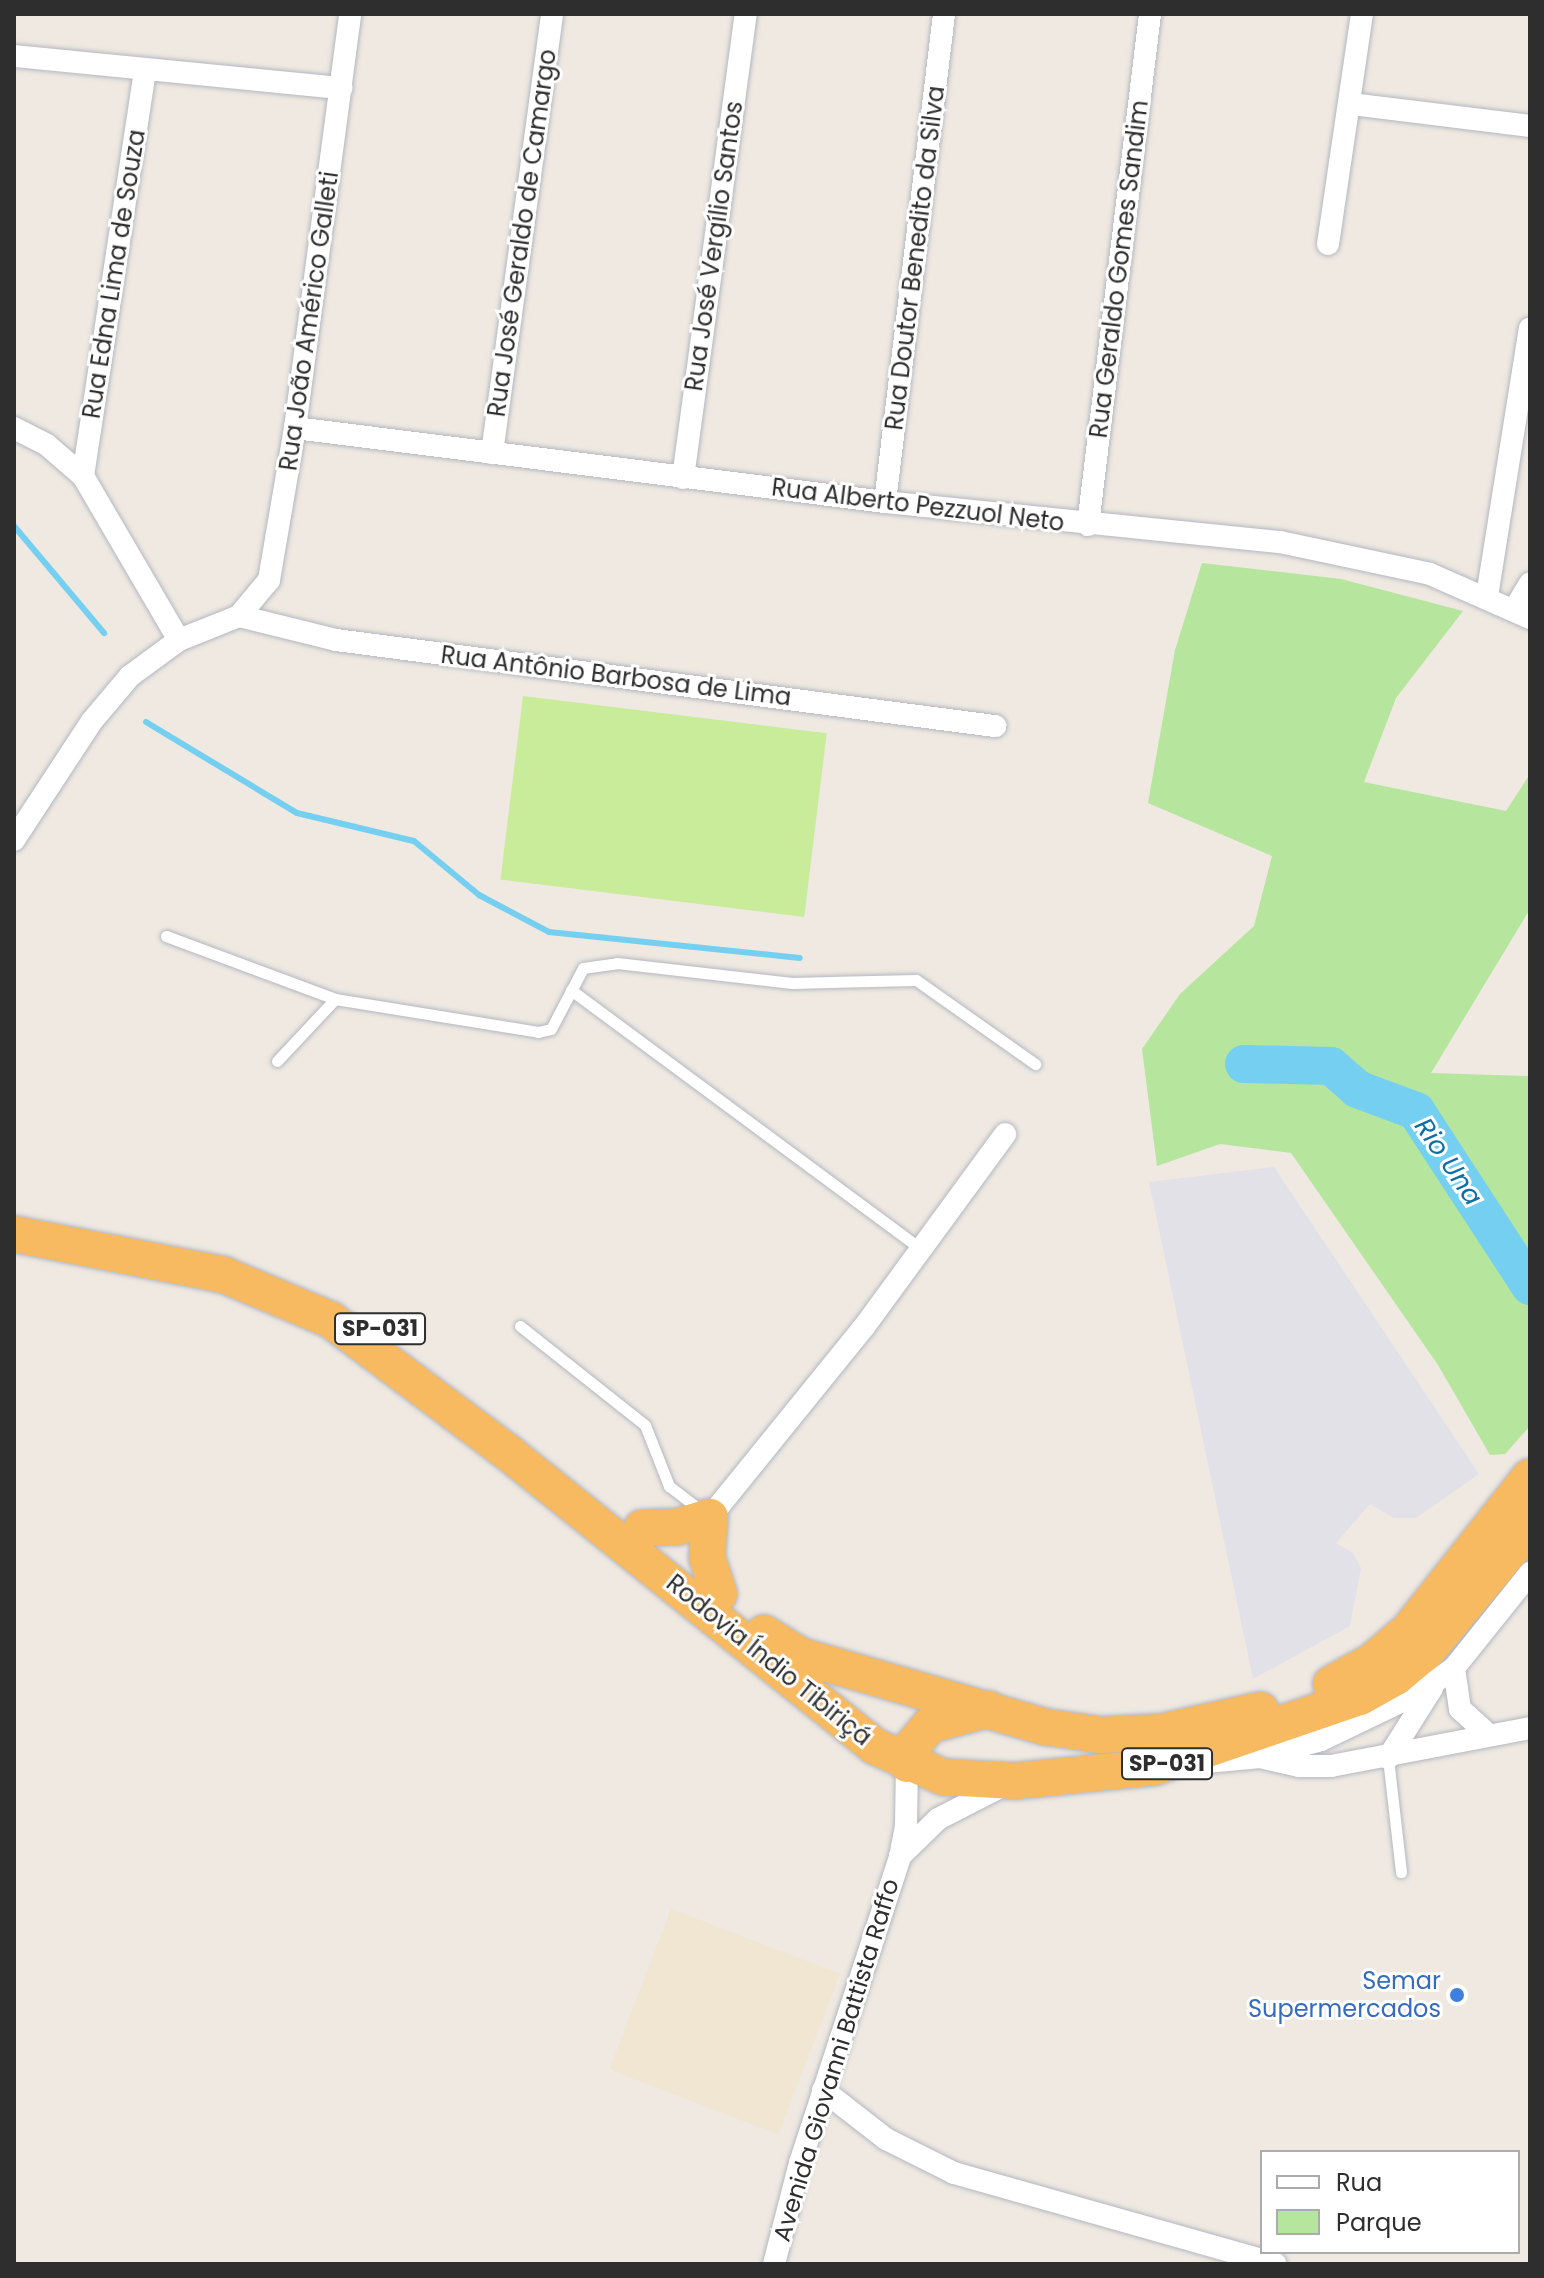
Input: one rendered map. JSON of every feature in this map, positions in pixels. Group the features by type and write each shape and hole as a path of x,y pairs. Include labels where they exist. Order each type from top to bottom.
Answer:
{"highway":[{"name":"Rodovia Índio Tibiriçá","path":"14,1213 205,1252 265,1268 321,1292 463,1390 642,1528 775,1641 801,1656 1046,1727 1101,1735 1161,1732 1284,1704 1336,1682 1373,1661 1409,1630 1457,1576 1530,1477"},
{"name":"Rodovia Índio Tibiriçá","path":"14,1234 224,1275 331,1320 582,1510 874,1746 907,1764 943,1777 1015,1781 1115,1774 1173,1762 1326,1710 1396,1677 1450,1627 1530,1527"},
{"path":"642,1528 669,1529 710,1517 707,1557 719,1594"},
{"path":"907,1764 908,1751 930,1725 990,1709"}],"street":[{"name":"Rua João Américo Galleti","path":"239,616 269,580 295,428 350,14"},
{"name":"Rua José Geraldo de Camargo","path":"492,453 552,14"},
{"name":"Rua José Vergílio Santos","path":"683,478 746,14"},
{"name":"Rua Doutor Benedito da Silva","path":"885,502 944,14"},
{"name":"Rua Geraldo Gomes Sandim","path":"1088,525 1150,14"},
{"path":"1328,244 1362,14"},
{"path":"14,56 145,72 341,88"},
{"name":"Rua Edna Lima de Souza","path":"83,476 145,72"},
{"path":"1351,104 1530,126"},
{"path":"1487,596 1520,464 1530,328"},
{"path":"14,428 47,445 83,476 179,640"},
{"name":"Rua Alberto Pezzuol Neto","path":"295,428 885,502 1088,525 1280,542 1368,558 1487,596 1522,614"},
{"path":"1522,614 1530,583"},
{"path":"14,840 92,721 130,676 179,640 239,616"},
{"name":"Rua Antônio Barbosa de Lima","path":"239,616 336,640 995,726"},
{"path":"710,1517 923,1250 1005,1134"},
{"path":"1388,1758 1446,1674 1530,1573"},
{"path":"1173,1762 1215,1764 1261,1757 1374,1718 1446,1674"},
{"path":"1446,1674 1460,1709 1487,1733"},
{"path":"1261,1757 1299,1766 1388,1758 1487,1733 1530,1728"},
{"name":"Avenida Giovanni Battista Raffo","path":"774,2264 823,2090 900,1857 906,1827 907,1764"},
{"name":"Avenida Giovanni Battista Raffo","path":"900,1857 938,1819 1015,1781"},
{"path":"823,2090 886,2139 954,2173 1275,2264"}],"lane":[{"path":"166,936 335,999 538,1032 551,1029 583,968 617,963 792,983 916,980 1035,1064"},
{"path":"571,990 923,1250"},
{"path":"277,1061 335,999"},
{"path":"520,1326 645,1425 669,1486 710,1517"},
{"path":"1388,1758 1401,1872"}],"shaded area":[{"path":"1274,1167 1479,1474 1416,1518 1394,1518 1370,1504 1336,1543 1353,1553 1361,1568 1350,1626 1253,1679 1149,1182"},
{"path":"671,1909 840,1974 778,2134 609,2070"}],"green space":[{"path":"1202,563 1341,579 1463,611 1396,698 1364,782 1506,811 1530,774 1530,909 1431,1073 1530,1076 1530,1426 1505,1454 1490,1455 1438,1365 1291,1153 1220,1144 1157,1166 1142,1049 1180,994 1254,926 1272,856 1148,803 1175,650"},
{"path":"523,696 827,733 804,917 500,880"}],"waterway":[{"path":"14,526 104,633"},
{"path":"146,722 297,813 414,841 479,895 549,932 800,958"},
{"name":"Rio Una","path":"1244,1064 1331,1066 1357,1089 1416,1111 1530,1286"}],"place":[{"name":"Semar Supermercados","path":"1457,1995"}]}
